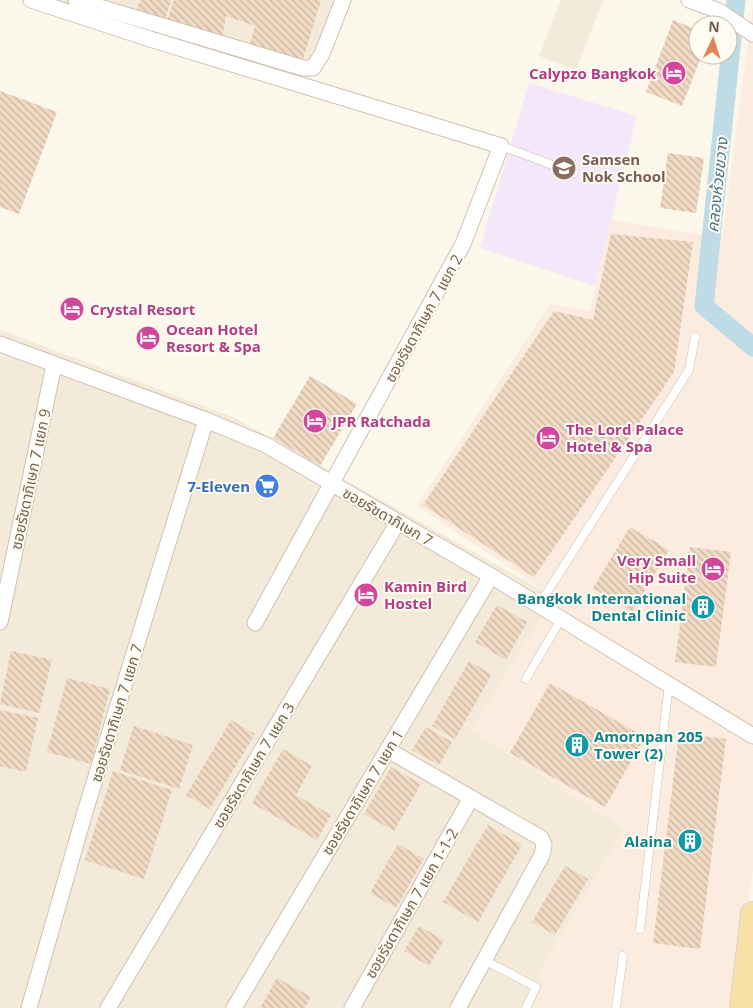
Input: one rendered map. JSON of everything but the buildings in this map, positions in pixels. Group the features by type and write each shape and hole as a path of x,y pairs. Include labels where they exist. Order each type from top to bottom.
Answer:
{"main road":[{"path":"742,1008 753,914"}],"street":[{"path":"31,0 150,39 501,146"},
{"path":"76,0 303,68 313,68 322,54 343,0"},
{"path":"689,0 719,10 750,31"},
{"name":"ซอยรัชดาภิเษก 7 แยก 2","path":"255,623 333,484 463,244 501,146"},
{"name":"ซอยรัชดาภิเษก 7","path":"0,344 206,420 266,445 491,576 753,736"},
{"name":"ซอยรัชดาภิเษก 7 แยก 9","path":"0,622 7,552 54,364"},
{"name":"ซอยรัชดาภิเษก 7 แยก 7","path":"29,1008 85,812 206,420"},
{"name":"ซอยรัชดาภิเษก 7 แยก 3","path":"108,1008 398,522"},
{"name":"ซอยรัชดาภิเษก 7 แยก 1","path":"234,1008 491,576"},
{"path":"388,750 541,838 544,845 542,855 458,1008"},
{"name":"ซอยรัชดาภิเษก 7 แยก 1-1-2","path":"352,1008 471,798"}],"lane":[{"path":"501,146 574,172"},
{"path":"539,606 689,370 695,337"},
{"path":"526,679 560,619"},
{"path":"640,929 668,684"},
{"path":"616,1008 623,956"},
{"path":"484,960 536,987 526,1008"}],"shaded area":[{"path":"48,0 334,0 307,82"},
{"path":"561,0 603,0 576,70 539,56"},
{"path":"753,5 753,868 736,1008 521,1008 542,968 624,829 471,730 554,597 417,506 550,304 590,311 611,220 722,238"},
{"name":"Samsen Nok School","path":"529,83 637,116 595,286 480,248"},
{"path":"0,330 233,417 554,597 472,730 624,829 542,968 521,1008 0,1008"}],"waterway":[{"name":"คลองห้วยขวาง","path":"736,0 704,306 753,347"}],"place":[{"name":"Calypzo Bangkok","path":"674,73"},
{"name":"Samsen Nok School","path":"564,168"},
{"name":"Crystal Resort","path":"72,309"},
{"name":"Ocean Hotel Resort & Spa","path":"148,338"},
{"name":"JPR Ratchada","path":"315,421"},
{"name":"The Lord Palace Hotel & Spa","path":"548,438"},
{"name":"7-Eleven","path":"267,486"},
{"name":"Very Small Hip Suite","path":"713,569"},
{"name":"Kamin Bird Hostel","path":"366,595"},
{"name":"Bangkok International Dental Clinic","path":"703,607"},
{"name":"Amornpan 205 Tower (2)","path":"577,745"},
{"name":"Alaina","path":"690,841"}]}
